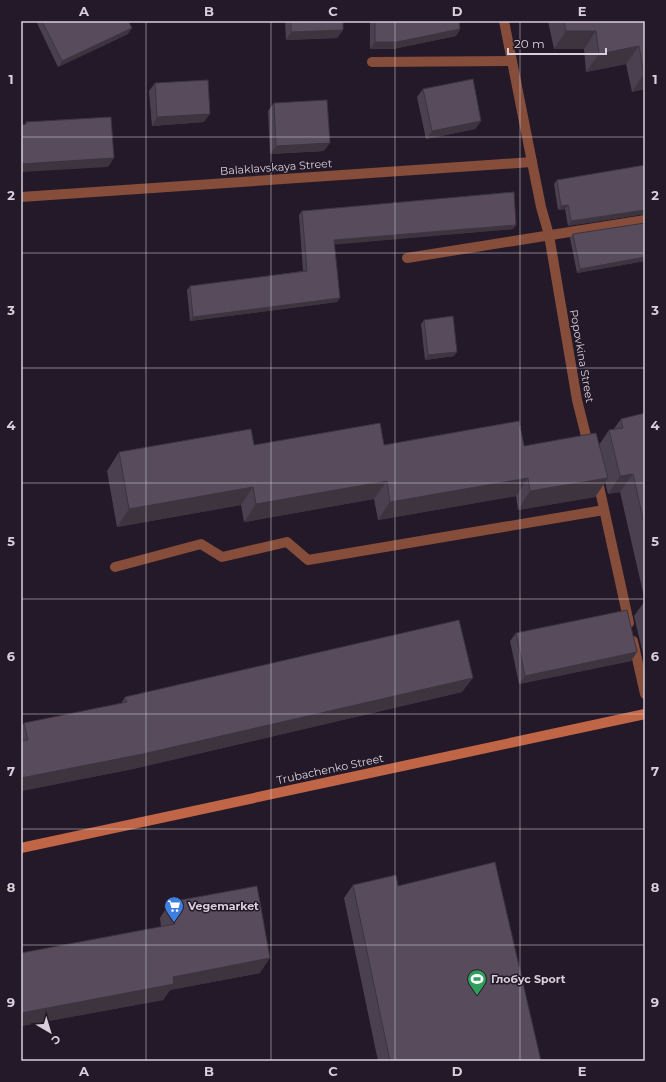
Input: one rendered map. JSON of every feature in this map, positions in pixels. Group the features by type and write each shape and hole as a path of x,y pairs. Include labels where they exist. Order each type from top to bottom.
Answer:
{"street":[{"name":"Popovkina Street","path":"504,21 541,207 549,235 577,400 594,464 645,694"},
{"path":"372,62 512,61"},
{"name":"Balaklavskaya Street","path":"21,196 532,162"},
{"path":"407,258 645,220"},
{"path":"115,567 202,544 222,557 287,542 308,560 604,510"},
{"name":"Trubachenko Street","path":"21,848 645,714"}],"building":[{"path":"42,21 128,21 132,28 62,61"},
{"path":"291,21 343,21 343,30 291,32"},
{"path":"375,21 459,21 460,29 397,42 375,42"},
{"path":"564,21 645,21 645,74 639,46 599,54 596,31 566,31"},
{"path":"473,79 481,121 432,131 423,89"},
{"path":"208,80 210,114 157,117 155,83"},
{"path":"327,100 330,143 276,146 274,103"},
{"path":"111,117 114,158 21,164 21,125 26,124 26,122"},
{"path":"645,165 645,210 571,221 568,205 561,206 557,180"},
{"path":"514,192 516,225 334,240 340,298 193,317 190,286 307,271 302,211"},
{"path":"645,223 645,257 580,269 573,234"},
{"path":"453,316 457,352 428,355 424,320"},
{"path":"645,413 645,528 633,474 620,476 609,430 623,428 621,419"},
{"path":"519,421 524,446 596,433 608,478 530,491 528,478 390,502 387,481 256,504 253,487 129,509 119,452 251,429 254,445 380,423 384,445"},
{"path":"627,610 637,652 525,676 516,633"},
{"path":"459,620 473,678 143,754 21,778 21,741 28,740 24,723 127,702 125,697"},
{"path":"495,862 541,1061 390,1061 353,885 396,875 398,886"},
{"path":"257,886 270,958 173,977 174,984 21,1013 21,953 175,924 170,902"}],"place":[{"name":"Vegemarket","path":"174,923"},
{"name":"Глобус Sport","path":"477,996"}]}
